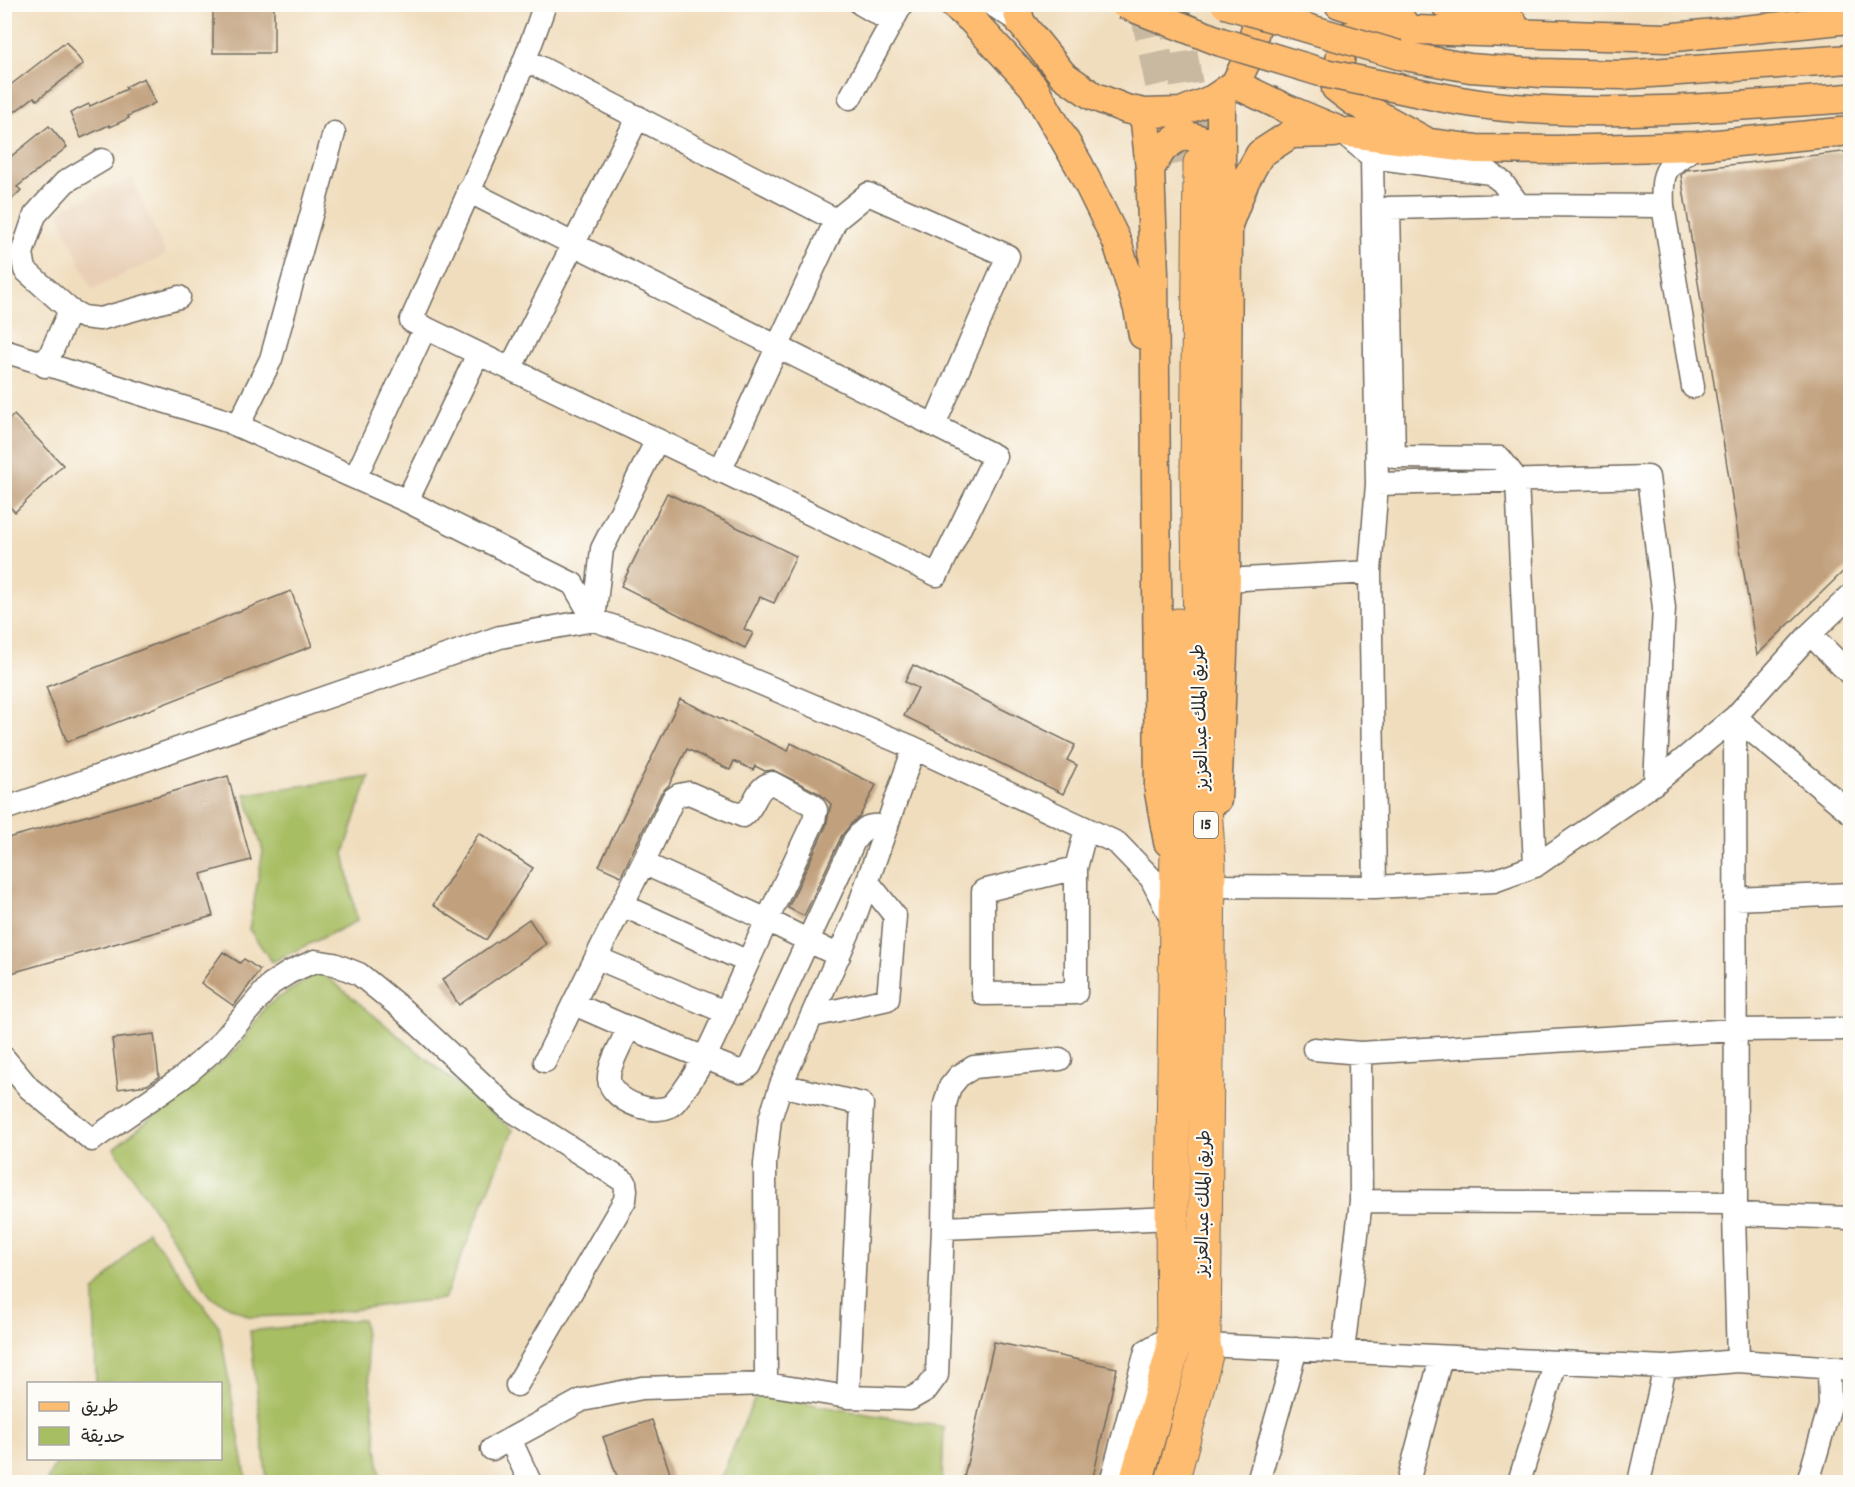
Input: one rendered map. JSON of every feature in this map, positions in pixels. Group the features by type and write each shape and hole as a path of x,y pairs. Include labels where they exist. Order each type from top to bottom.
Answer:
{"highway":[{"name":"طريق الملك عبدالعزيز","path":"1172,1482 1206,1355 1204,1345 1208,875 1203,779 1187,165"},
{"name":"طريق الملك عبدالعزيز","path":"1136,1482 1173,1350 1174,924 1187,165"}],"main road":[{"path":"953,4 971,19 1033,86 1079,165 1117,242 1138,309 1155,390"},
{"path":"1124,4 1221,42 1324,73 1469,103 1531,110 1644,111 1851,98"},
{"path":"1225,4 1399,56 1470,68 1622,75 1851,59"},
{"path":"1175,884 1159,792 1154,274 1187,165 1228,89 1248,58 1262,4"},
{"path":"1339,4 1383,18 1458,33"},
{"path":"1445,4 1558,35"},
{"path":"1018,14 1063,75 1093,96 1126,109 1144,113 1181,112 1228,89 1285,108 1342,132"},
{"path":"1427,142 1353,101 1336,88 1341,54 1349,36 1386,29 1665,38 1851,19"},
{"path":"1822,22 1839,31 1851,31"},
{"path":"1144,113 1187,165 1228,227"},
{"path":"1208,875 1218,796 1226,580 1228,227 1245,180 1260,154 1291,134 1342,132 1476,148 1555,150 1697,146 1851,131"}],"street":[{"path":"468,191 995,456 937,575 411,321 468,191 526,60 545,4"},
{"path":"850,98 897,14 861,4"},
{"path":"991,4 1018,14"},
{"path":"526,60 836,220"},
{"path":"510,369 638,117"},
{"path":"1342,132 1372,157 1490,173 1502,183 1519,205"},
{"path":"238,426 271,359 334,133"},
{"path":"1694,387 1663,206 1662,181 1668,166 1697,146"},
{"path":"1372,157 1377,484 1370,572 1375,887"},
{"path":"102,160 65,182 35,215 22,253 25,270 70,310 83,317 100,319 179,297"},
{"path":"720,471 836,220 868,194 1008,256 934,425"},
{"path":"1534,866 1517,480 1500,458 1394,458 1389,208 1519,205 1663,206"},
{"path":"45,366 70,310"},
{"path":"355,478 424,328"},
{"path":"4,351 238,426 406,501 573,584 594,620"},
{"path":"406,501 478,354"},
{"path":"594,620 602,549 657,440"},
{"path":"1377,484 1648,477 1664,608 1655,783"},
{"path":"1226,580 1370,572"},
{"path":"1208,875 1375,887 1494,881 1534,866 1655,783 1735,717 1810,634 1851,596"},
{"path":"4,809 500,636 594,620 672,646 914,748 1117,843 1151,878 1174,924"},
{"path":"1810,634 1851,674"},
{"path":"1735,717 1851,812"},
{"path":"1735,717 1734,1030 1738,1361"},
{"path":"766,1384 765,1164 770,1119 781,1085 839,956 868,882 914,748"},
{"path":"545,1061 673,799 689,793 743,816 749,812 764,785 772,783 813,805 816,810 814,820 705,1058 674,1104 663,1109 646,1108 622,1099 611,1089 609,1076 629,1028"},
{"path":"574,1004 741,1072 750,1066 854,841 865,827 877,824 887,827"},
{"path":"1076,868 983,891 983,994 1076,993 1076,868 1086,829"},
{"path":"643,863 839,956"},
{"path":"812,1016 888,999 895,916 868,882"},
{"path":"1735,899 1851,894"},
{"path":"622,905 748,962"},
{"path":"597,958 725,1012"},
{"path":"4,1058 29,1088 92,1140 183,1077 218,1046 271,984 290,972 315,961 334,964 359,974 402,1009 508,1108 625,1182 625,1200 517,1385"},
{"path":"1314,1049 1360,1053 1734,1030 1851,1029"},
{"path":"1343,1351 1361,1201 1360,1053"},
{"path":"530,1482 501,1444 582,1400 642,1388 766,1384 848,1397 910,1399 926,1390 937,1375 945,1104 950,1087 959,1076 974,1067 1060,1059"},
{"path":"781,1085 862,1104 848,1397"},
{"path":"1361,1201 1735,1209 1851,1218"},
{"path":"943,1228 1172,1218"},
{"path":"1111,1482 1146,1351 1173,1335"},
{"path":"1204,1345 1665,1367 1738,1361 1840,1369 1840,1408 1808,1482"},
{"path":"1258,1482 1296,1349"},
{"path":"1408,1482 1441,1358"},
{"path":"1519,1482 1556,1362"},
{"path":"1639,1482 1665,1367"}],"shaded area":[{"path":"132,178 166,255 92,289 57,211"}],"green space":[{"path":"369,776 344,853 357,921 272,962 249,929 263,851 245,794"},
{"path":"320,971 513,1130 444,1299 314,1315 250,1317 211,1297 114,1148 237,1049 266,1006"},
{"path":"148,1231 219,1326 247,1482 46,1482 57,1460 222,1460 222,1382 96,1382 94,1292"},
{"path":"363,1319 381,1482 267,1482 250,1331"},
{"path":"756,1395 944,1427 942,1482 719,1482"}],"building":[{"path":"213,4 274,4 274,53 213,53"},
{"path":"66,42 83,64 37,100 34,97 4,120 4,90"},
{"path":"144,78 155,103 110,127 109,125 81,138 70,113 127,89 125,87"},
{"path":"49,126 67,147 17,187 21,190 4,207 4,162"},
{"path":"1851,151 1851,564 1757,655 1681,175 1686,170"},
{"path":"14,415 63,465 15,512 4,501 4,424"},
{"path":"667,493 796,556 774,603 760,597 744,629 753,633 745,648 621,586"},
{"path":"291,591 312,646 67,742 46,687"},
{"path":"913,665 1075,745 1067,760 1077,765 1063,794 904,716 918,688 905,682"},
{"path":"680,699 788,751 791,743 876,785 860,816 842,835 804,916 788,908 826,826 831,804 819,793 773,770 765,771 755,766 753,770 734,761 730,770 687,749 669,785 661,793 621,876 599,866"},
{"path":"228,776 251,860 201,874 213,916 4,975 4,839"},
{"path":"479,833 533,868 486,940 433,905"},
{"path":"529,919 546,944 459,1005 442,980"},
{"path":"223,952 240,963 244,959 260,970 234,1006 201,983"},
{"path":"154,1034 159,1077 147,1085 118,1089 112,1039"},
{"path":"994,1342 1117,1368 1092,1482 963,1482"},
{"path":"652,1420 673,1482 619,1482 603,1437"}],"tunnel":[{"path":"1145,4 1178,164"},
{"path":"1173,4 1195,137"}]}
